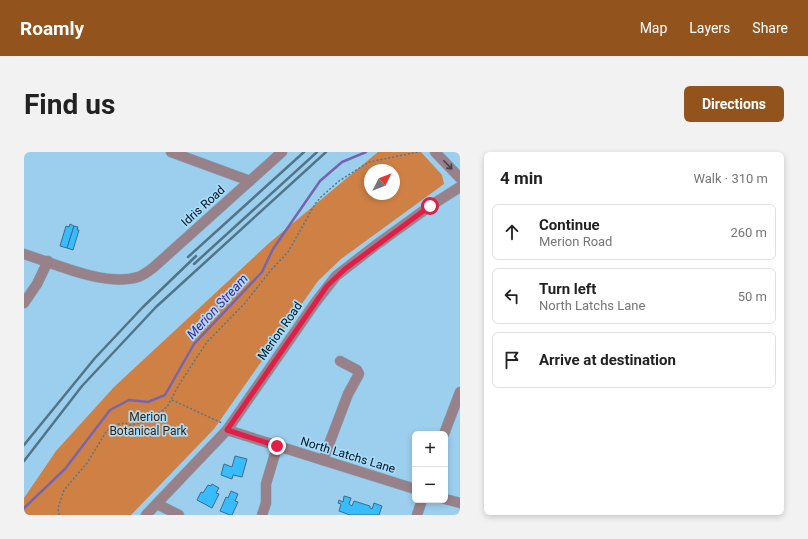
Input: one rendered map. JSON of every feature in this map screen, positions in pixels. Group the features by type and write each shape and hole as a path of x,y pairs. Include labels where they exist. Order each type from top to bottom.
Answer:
{"street":[{"path":"171,152 250,181"},
{"name":"Idris Road","path":"48,261 97,277 114,279 138,277 154,267 282,152"},
{"path":"435,152 460,178"},
{"name":"Merion Road","path":"146,515 228,428 315,303 336,276 388,236 460,187"},
{"path":"24,254 48,261 24,303"},
{"path":"323,460 348,394 359,374 357,370 340,361"},
{"path":"445,431 460,392"},
{"name":"North Latchs Lane","path":"228,428 277,446 412,488"},
{"path":"262,515 266,504 266,484 277,446"},
{"path":"448,500 460,503"},
{"path":"417,515 421,503"},
{"path":"157,504 179,515"}],"path":[{"path":"59,515 58,508 64,490 87,463 110,428 119,424 125,423 130,425 148,421 162,412 172,400 180,383 207,342 245,303 271,270 288,252 315,204 321,197 339,181 369,162 418,152"},
{"path":"172,400 228,428"}],"green space":[{"name":"Merion Botanical Park","path":"378,152 421,152 442,175 444,184 341,259 318,281 214,429 131,515 24,515 24,498 56,451 114,387 268,244"}],"building":[{"path":"70,224 74,226 67,248 60,246 66,226 69,227"},
{"path":"74,226 78,227 77,230 79,230 73,250 67,248"},
{"path":"235,456 247,459 242,477 233,475 232,479 221,475 224,464 232,467"},
{"path":"212,484 219,488 216,493 219,494 212,508 197,500 201,492 203,493 208,485 211,486"},
{"path":"231,491 238,494 235,501 238,502 232,515 230,515 220,511 226,497 228,498"},
{"path":"344,496 351,498 349,504 352,506 354,501 370,506 372,509 374,503 382,506 379,515 350,515 339,511 341,504 338,503 339,500 343,502"}],"waterway":[{"name":"Merion Stream","path":"24,508 65,469 110,410 129,400 148,402 165,395 194,344 262,272 273,249 320,181 342,162 366,152"}],"railway":[{"path":"188,257 304,152"},
{"path":"194,264 317,152"},
{"path":"24,461 82,386 156,307 326,152"},
{"path":"24,445 95,358 143,307 196,256"}],"route":[{"path":"277,446 227,430 327,286 336,276 430,206"}]}
